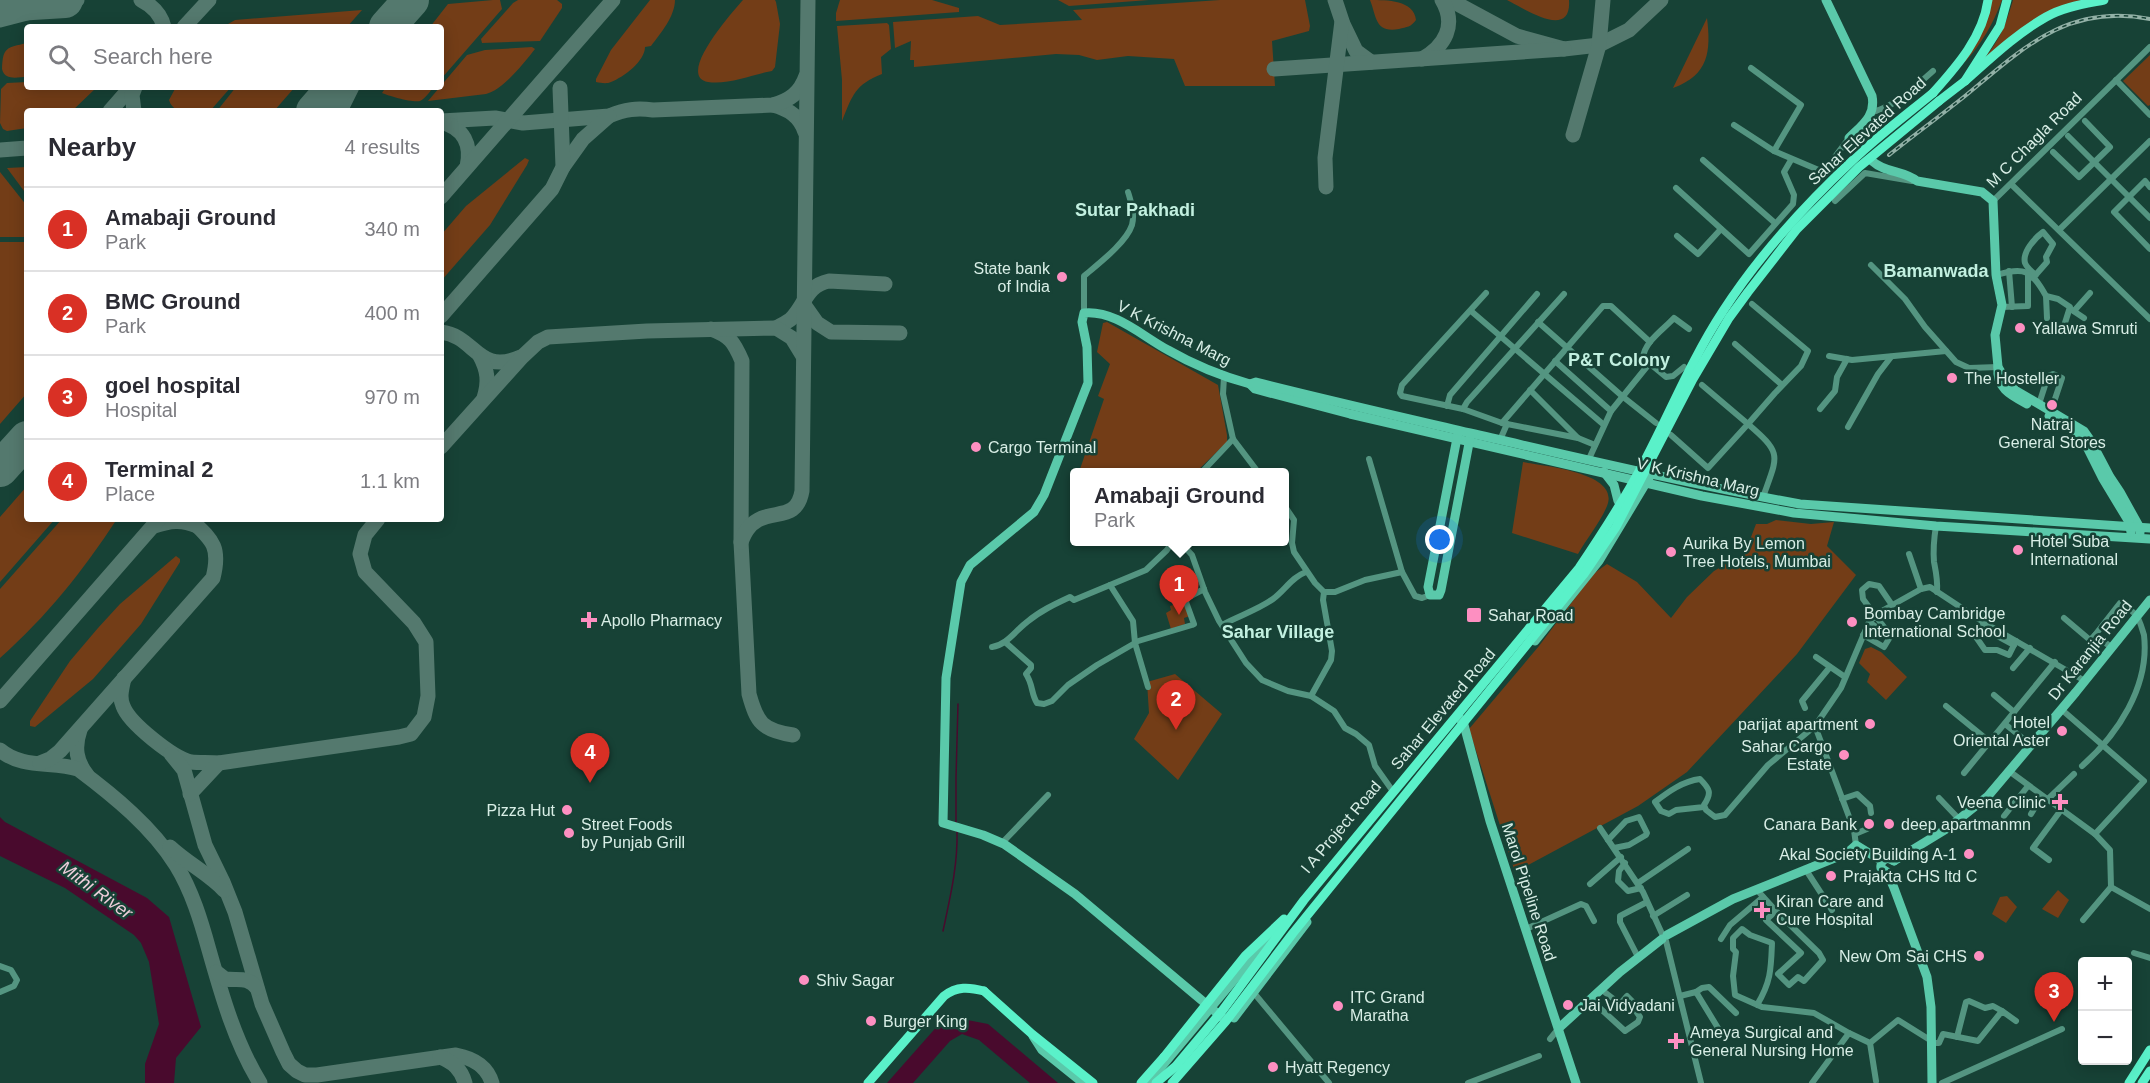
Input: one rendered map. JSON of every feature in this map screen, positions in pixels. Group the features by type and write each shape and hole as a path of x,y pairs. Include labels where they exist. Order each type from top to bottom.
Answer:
{"main road":[{"name":"Sahar Elevated Road","path":"1156,1083 1176,1066 1222,1011 1304,900 1579,568 1610,523 1644,463 1686,374 1723,311 1742,284 1792,223 1853,160 1933,93 1960,62 1976,36 1988,0"},
{"path":"1965,81 2000,26 2007,0"},
{"name":"Sahar Elevated Road","path":"1172,1083 1226,1021 1293,933 1584,574 1616,528 1694,377 1729,318 1805,221 1859,167 2013,40 2046,17 2073,6 2104,0"},
{"path":"1141,1083 1245,956 1304,900"},
{"path":"868,1083 944,996 964,987 984,991 1032,1034 1093,1083"},
{"path":"2129,1083 2150,1050"},
{"path":"1038,1053 1081,1083"},
{"path":"2142,1083 2150,1071"}],"street":[{"path":"1734,125 1791,160 1821,171 1868,120 1874,104 1872,96 1826,0"},
{"name":"M C Chagla Road","path":"1998,367 1995,335 2007,307 1996,275 1993,201 2150,47"},
{"path":"1750,68 1801,105 1774,151"},
{"path":"1872,112 1882,110 1905,95 1933,71"},
{"path":"2116,80 2149,113"},
{"path":"2053,152 2079,177 2095,162 2110,147 2085,122"},
{"path":"2068,136 2150,218"},
{"path":"2059,230 2150,141"},
{"path":"1703,160 1775,224"},
{"path":"1676,188 1749,254 1795,200 1784,172 1791,160"},
{"path":"1872,161 1886,170 1909,175 1917,181"},
{"path":"1835,201 1865,173 1982,192 1993,201"},
{"path":"2150,187 2145,181 2114,212 2150,249"},
{"path":"2011,184 2150,319"},
{"path":"1128,192 1133,208 1132,225 1121,242 1084,276 1082,322 1087,347 1088,383 1044,495 1034,512 970,565 961,582 946,678 943,823 1002,843 1075,894 1229,1023"},
{"path":"1677,236 1698,254 1721,229"},
{"path":"2009,271 2007,307 2028,306 2032,276 2047,262 2046,256 2053,244 2043,232 2031,243 2025,257 2026,266 2032,276 2038,282 2046,296 2047,318"},
{"path":"1871,265 1905,298 1925,327 1956,362 1969,368 1998,367 2010,386 2080,432 2090,445 2103,479 2129,522 2144,529 2141,540"},
{"path":"1996,275 2015,269 2032,276"},
{"path":"1486,293 1402,385 1400,393 1402,396 1463,410 1504,424 1578,438 1595,445"},
{"path":"2064,326 2072,309 2090,293"},
{"path":"1447,406 1450,395 1537,294"},
{"path":"1463,410 1467,402 1564,294"},
{"path":"2046,296 2058,299 2084,318"},
{"path":"1671,435 1708,468 1801,366 1808,351 1752,304"},
{"path":"1500,440 1504,424 1530,390 1603,306 1608,305 1650,342"},
{"path":"1471,311 1545,372 1604,425"},
{"name":"V K Krishna Marg","path":"1084,313 1095,312 1111,316 1168,350 1224,377 1250,384 1256,382 1351,410 1457,435 1500,440 1649,478 1763,497 1796,508 2144,529"},
{"path":"1684,367 1673,376 1666,377 1643,358 1644,351 1650,342 1674,318 1689,329"},
{"path":"1538,322 1656,423"},
{"path":"1735,344 1782,385"},
{"path":"1830,356 1847,359 1946,351"},
{"path":"1848,427 1878,374 1892,357"},
{"path":"1820,409 1835,391 1837,376 1847,359"},
{"path":"1555,361 1611,411"},
{"path":"1588,461 1611,411 1650,364"},
{"path":"2050,374 2062,378 2062,381 2044,408 2050,374"},
{"path":"1224,377 1223,394 1233,439 1255,468"},
{"path":"1702,385 1767,441 1774,450 1776,462 1763,497"},
{"path":"1530,390 1578,438"},
{"path":"1430,595 1428,587 1441,493 1457,435"},
{"path":"1369,459 1402,572 1415,596 1422,598 1439,595 1470,437"},
{"name":"V K Krishna Marg","path":"1470,437 1604,471 1632,473"},
{"path":"1206,468 1233,439"},
{"path":"1604,471 1614,485 1618,501"},
{"name":"I A Project Road","path":"1148,1083 1577,566 1599,534 1632,473"},
{"path":"1177,1083 1254,993 1360,848 1577,591 1599,561 1649,478"},
{"name":"V K Krishna Marg","path":"1649,478 1659,485 1702,495 1936,526 2141,540"},
{"path":"1638,497 1647,489 1659,485"},
{"path":"1289,512 1294,520 1292,543 1294,552 1306,572 1324,592 1335,592 1365,580 1402,572"},
{"path":"1936,526 1934,546 1938,576 1937,592"},
{"path":"992,647 999,646 1026,622 1070,597 1074,600 1146,570 1170,546"},
{"path":"1183,546 1191,555 1204,590 1221,625 1239,654 1262,680 1288,691 1311,696 1334,711 1345,728 1369,745 1376,766 1392,790"},
{"path":"1909,554 1921,589"},
{"path":"1221,625 1265,604 1293,579 1306,572"},
{"path":"1110,585 1133,621 1135,642 1148,687"},
{"path":"1890,635 1862,598 1862,590 1867,585 1879,586 1892,605"},
{"path":"1704,807 1710,791 1700,779 1670,790 1655,802 1661,811 1669,814 1676,810 1704,807 1715,817 1725,815 1768,765 1815,726 1841,688 1875,615 1930,586 1982,625 2015,643 2030,648 2085,681"},
{"path":"1005,642 1031,665 1026,674 1032,686 1033,696 1037,703 1044,704 1060,695 1068,685 1097,665 1135,642 1194,624 1186,602 1187,598 1204,590"},
{"path":"1311,696 1330,660 1332,651 1323,600 1324,592"},
{"name":"Dr Karanjia Road","path":"1891,868 1988,796 2150,600"},
{"path":"2064,618 2090,640 2120,603 2137,615 2146,641 2148,671 2142,690 2128,718 2104,747 2082,766"},
{"path":"1866,637 1885,646 1889,635 1872,624"},
{"path":"1982,625 1976,637 1985,650 1997,650 2009,655 2015,643"},
{"path":"2095,634 2111,647"},
{"path":"2013,668 2030,648"},
{"path":"1815,657 1845,677"},
{"path":"1964,773 2055,662"},
{"path":"1805,708 1802,701 1830,667"},
{"path":"1994,696 2014,712"},
{"path":"1946,706 1990,742"},
{"path":"2061,710 2150,786"},
{"name":"Marol Pipeline Road","path":"1455,711 1464,725 1490,821 1576,1083"},
{"path":"2005,724 2031,745"},
{"path":"1815,726 1855,834 1856,845"},
{"path":"2009,771 2095,834 2109,850 2111,887 2083,920"},
{"path":"2031,814 2044,798 2074,774"},
{"path":"2095,834 2144,781"},
{"path":"2004,816 2028,786"},
{"path":"1842,799 1855,793 1870,806 1871,813"},
{"path":"1002,843 1048,795"},
{"path":"1939,798 1959,819"},
{"path":"2049,860 2033,848 2061,810"},
{"path":"1608,840 1626,821 1639,817 1646,835 1629,845 1614,848"},
{"path":"1600,828 1640,886 1664,938 1701,1083"},
{"path":"1855,834 1867,829"},
{"path":"1856,845 1882,861 1881,868 1891,868 1927,968 1934,1083"},
{"path":"1550,1039 1559,1028 1638,957 1664,938 1733,899 1760,893 1847,853 1856,845"},
{"path":"1623,860 1618,880 1628,891 1640,886 1688,849"},
{"path":"1590,884 1623,860"},
{"path":"1806,870 1832,910"},
{"path":"2111,887 2150,909"},
{"path":"1760,893 1819,953 1823,960 1804,981 1798,977 1789,985 1778,974 1801,953 1766,920 1776,910"},
{"path":"1721,939 1730,925 1760,893"},
{"path":"1653,916 1687,895"},
{"path":"1638,957 1620,918 1647,902"},
{"path":"1526,929 1581,904 1586,906 1593,921"},
{"path":"1757,1005 1766,992 1771,976 1772,943 1750,935 1742,929 1733,938 1733,949 1736,952 1733,976 1735,995 1757,1005 1814,1013 1870,1043"},
{"path":"2134,953 2150,958"},
{"path":"0,966 11,970 17,980 14,986 0,992"},
{"path":"1680,996 1708,987 1736,1013"},
{"path":"1591,1000 1625,1031 1638,1022 1640,1017 1631,1004 1633,1002 1627,996 1620,1004 1602,990"},
{"path":"1696,992 1718,1028"},
{"path":"1254,993 1329,1083"},
{"path":"1957,1037 1966,1002 1969,1001 1985,1008 1993,1006 2016,1021"},
{"path":"1870,1043 1898,1020 1932,1042 1939,1043 1943,1034 1978,1041 2002,1011"},
{"path":"1942,1083 2062,1029"},
{"path":"1812,1083 1849,1033"},
{"path":"1032,1034 1042,1050 1081,1083"},
{"path":"1870,1043 1876,1081"},
{"path":"1468,1083 1539,1056"}],"shaded area":[{"path":"500,0 502,9 444,76 444,24 432,24 448,4"},
{"path":"518,0 557,0 562,4 562,8 540,41 482,43 481,39"},
{"path":"650,0 675,0 673,12 663,30 651,46 645,47 642,58 627,72 609,83 596,82 611,50"},
{"path":"743,0 775,0 776,2 780,24 775,67 772,71 738,80 708,82 700,77 698,68 702,56 719,29"},
{"path":"840,0 932,0 959,8 959,12 836,21"},
{"path":"1058,0 1149,0 1069,6"},
{"path":"1220,0 1305,0 1309,31 1272,41 1275,86 1185,86 1174,59 1128,56 1097,60 1079,55 1056,54 914,67 914,60 910,60 911,41 895,48 893,22 978,16 1000,25 1082,20 1073,10"},
{"path":"1370,0 1399,2 1410,8 1416,20 1407,27 1385,29 1378,23"},
{"path":"1507,0 1569,0 1568,12 1563,18 1555,20 1534,14"},
{"path":"1991,0 2002,0 1987,33 1965,62"},
{"path":"2013,0 2085,0 2074,2 1980,63 2001,34"},
{"path":"362,10 350,24 228,24 235,20"},
{"path":"1707,18 1707,51 1701,69 1685,83 1673,88"},
{"path":"887,23 891,49 881,57 882,74 860,87 842,121 842,80 837,26"},
{"path":"24,44 24,77 9,77 2,69 3,56 10,48"},
{"path":"532,47 535,49 506,82 493,91 486,94 428,101 437,90 444,90 444,82 467,55 485,50"},
{"path":"2150,55 2150,105 2148,106 2123,81"},
{"path":"24,82 24,90 94,90 75,108 24,108 24,128 7,131 0,123 1,89 7,83"},
{"path":"174,90 228,90 213,108 175,108 169,100"},
{"path":"234,90 292,90 277,108 219,108"},
{"path":"384,90 432,90 420,101 401,99 382,93"},
{"path":"525,158 529,160 490,225 444,278 444,232 466,206"},
{"path":"24,167 24,191 7,168"},
{"path":"0,172 24,202 24,237 0,237"},
{"path":"0,242 24,242 24,396 0,424"},
{"path":"1107,322 1218,385 1227,442 1200,468 1080,468 1104,399 1098,396 1110,364 1097,352 1103,323"},
{"path":"1523,462 1562,469 1592,478 1602,485 1608,495 1604,512 1578,554 1512,533"},
{"path":"24,489 24,522 52,522 0,582 0,517"},
{"path":"1776,520 1811,524 1834,522 1827,546 1856,575 1797,654 1687,772 1638,806 1515,872 1469,729 1539,646 1593,574 1607,564 1637,582 1671,618 1687,597 1714,571 1745,553 1756,524 1767,524"},
{"path":"59,522 115,522 63,592 34,626 0,658 0,589"},
{"path":"176,556 180,562 141,624 93,679 35,727 30,726 30,721 70,661 98,628 120,604"},
{"path":"1185,601 1193,615 1184,618 1185,624 1171,629 1166,613 1171,610 1170,606"},
{"path":"1871,647 1881,652 1907,677 1886,700 1867,682 1870,674 1859,663 1865,649"},
{"path":"1175,674 1222,714 1178,780 1134,739 1149,713 1147,682"},
{"path":"2058,890 2069,900 2058,918 2042,909"},
{"path":"2007,896 2017,907 2006,923 1992,914 2000,897"}],"water":[{"name":"Mithi River","path":"0,817 5,822 147,898 169,917 201,1027 176,1058 174,1083 145,1083 145,1064 159,1024 149,962 141,943 134,935 65,888 0,856"},
{"path":"962,1019 988,1024 1058,1083 1030,1083 979,1040 962,1034 950,1041 913,1083 887,1083 940,1023 944,1026"}],"waterway":[{"path":"956,823 958,704"},
{"path":"943,931 955,869 957,831"}],"taxiway":[{"path":"0,20 77,0"},
{"path":"141,0 156,11 163,24"},
{"path":"187,24 209,0"},
{"path":"444,194 613,0"},
{"path":"741,542 755,522 765,517 785,513 796,506 802,491 808,0"},
{"path":"1326,187 1325,158 1342,21 1335,0"},
{"path":"1422,59 1437,48 1446,34 1448,18 1442,0"},
{"path":"1450,0 1517,36 1564,49 1599,45 1629,30 1661,0"},
{"path":"1573,135 1599,45 1603,0"},
{"path":"391,24 396,18"},
{"path":"1342,22 1356,51 1371,62"},
{"path":"1274,69 1564,49"},
{"path":"444,121 495,118 523,123 609,116 636,109 773,105 794,95 806,76"},
{"path":"444,313 552,189 563,167 560,88"},
{"path":"113,108 128,90"},
{"path":"134,90 132,95 134,108"},
{"path":"342,108 350,90"},
{"path":"773,105 793,114 805,132"},
{"path":"563,167 583,139 609,116"},
{"path":"444,123 455,128 464,138 468,152 467,167"},
{"path":"0,150 24,148"},
{"path":"776,328 792,318 811,291 821,283 829,281 885,284"},
{"path":"805,306 817,323 831,332 900,333"},
{"path":"444,444 522,357 538,342 548,337 647,331 776,328 792,338 803,356"},
{"path":"711,329 723,334 731,341 742,361 741,542 749,694 762,724 774,731 793,735"},
{"path":"444,333 462,340 478,353 495,362 506,362 521,357"},
{"path":"480,356 487,377 484,398"},
{"path":"0,701 156,522"},
{"path":"154,526 176,522 186,522 197,526"},
{"path":"40,763 60,751 213,578 216,558 213,544 193,522"},
{"path":"124,678 121,699 127,713 142,730 163,747 191,762 219,763 411,734 424,717 428,696 426,642 414,623 365,572 360,554 365,535 376,522"},
{"path":"80,730 77,754 87,775"},
{"path":"0,750 18,760 78,769 132,813 156,838 176,865 191,896 230,1018 243,1051 260,1083"},
{"path":"171,754 184,770 205,845 235,912 262,1004 289,1064 305,1075 317,1075 456,1055 468,1058 483,1067 492,1083"},
{"path":"190,794 219,763"},
{"path":"170,847 224,890"},
{"path":"216,972 225,979 246,980 257,988"},
{"path":"440,1057 456,1067 465,1083"}],"runway":[{"path":"0,4 65,0"},
{"path":"390,24 411,0"},
{"path":"317,108 332,90"},
{"path":"0,469 24,442"}],"railway":[{"path":"1889,155 2007,61 2048,34 2071,24 2095,18 2121,16 2150,19"}],"place":[{"name":"State bank of India","path":"1062,277"},
{"name":"Yallawa Smruti","path":"2020,328"},
{"name":"The Hosteller","path":"1952,378"},
{"name":"Natraj General Stores","path":"2052,405"},
{"name":"Cargo Terminal","path":"976,447"},
{"name":"Hotel Suba International","path":"2018,550"},
{"name":"Aurika By Lemon Tree Hotels, Mumbai","path":"1671,552"},
{"name":"Amabaji Ground","path":"1179,615"},
{"name":"Sahar Road","path":"1474,615"},
{"name":"Apollo Pharmacy","path":"589,620"},
{"name":"Bombay Cambridge International School","path":"1852,622"},
{"name":"parijat apartment","path":"1870,724"},
{"name":"BMC Ground","path":"1176,730"},
{"name":"Hotel Oriental Aster","path":"2062,731"},
{"name":"Sahar Cargo Estate","path":"1844,755"},
{"name":"Terminal 2","path":"590,783"},
{"name":"Veena Clinic","path":"2060,802"},
{"name":"Pizza Hut","path":"567,810"},
{"name":"Canara Bank","path":"1869,824"},
{"name":"deep apartmanmn","path":"1889,824"},
{"name":"Street Foods by Punjab Grill","path":"569,833"},
{"name":"Akal Society Building A-1","path":"1969,854"},
{"name":"Prajakta CHS ltd C","path":"1831,876"},
{"name":"Kiran Care and Cure Hospital","path":"1762,910"},
{"name":"New Om Sai CHS","path":"1979,956"},
{"name":"Shiv Sagar","path":"804,980"},
{"name":"Jai Vidyadani","path":"1568,1005"},
{"name":"ITC Grand Maratha","path":"1338,1006"},
{"name":"Burger King","path":"871,1021"},
{"name":"goel hospital","path":"2054,1022"},
{"name":"Ameya Surgical and General Nursing Home","path":"1676,1041"},
{"name":"Hyatt Regency","path":"1273,1067"}],"district":[{"name":"Sutar Pakhadi","path":"1135,210"},
{"name":"Bamanwada","path":"1936,271"},
{"name":"P&T Colony","path":"1619,360"},
{"name":"Sahar Village","path":"1278,632"}]}
